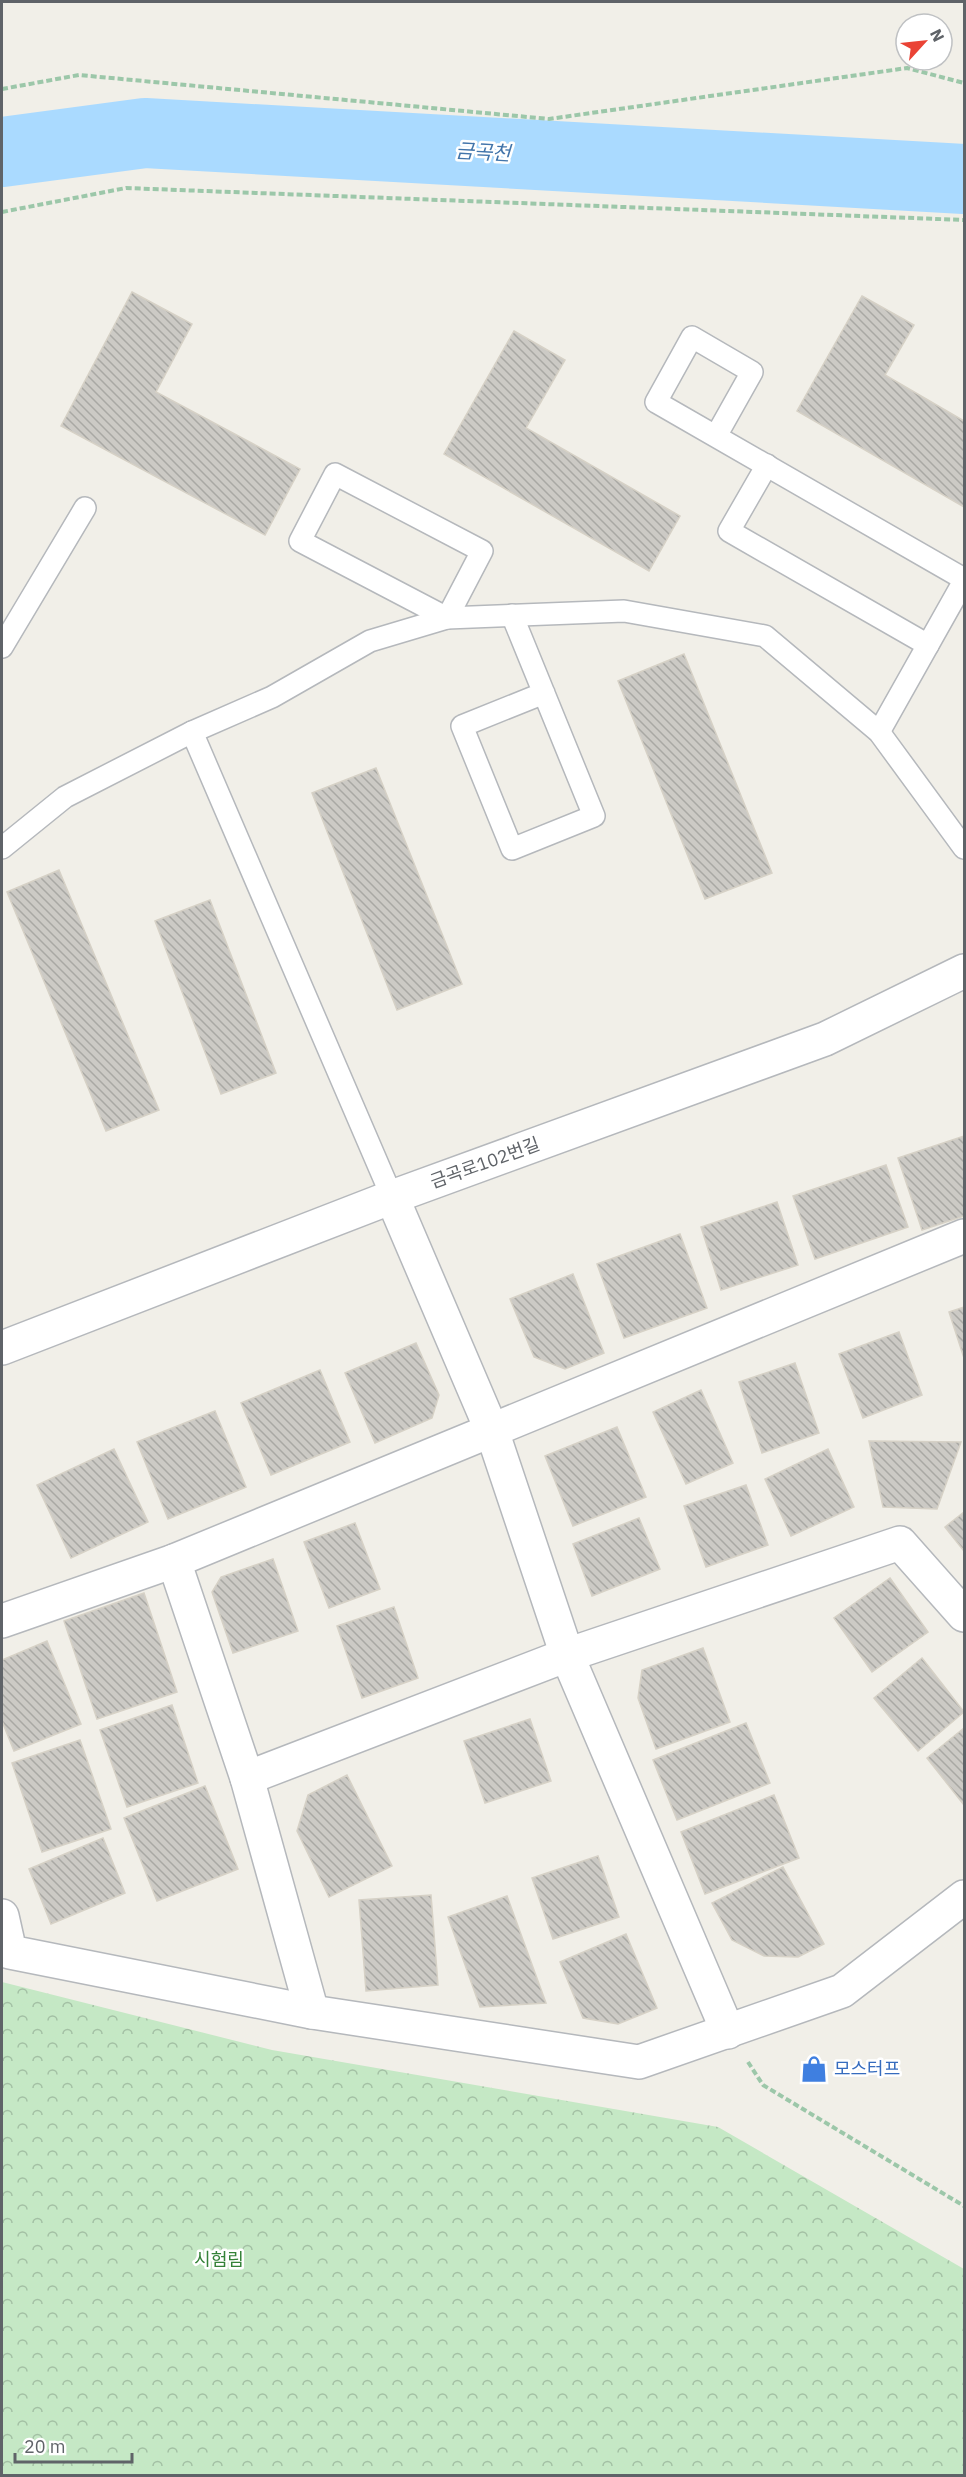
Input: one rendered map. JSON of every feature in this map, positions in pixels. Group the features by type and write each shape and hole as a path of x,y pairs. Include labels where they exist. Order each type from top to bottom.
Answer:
{"street":[{"name":"금곡로102번길","path":"2,1348 392,1197 825,1039 964,971"},
{"path":"392,1197 492,1431 567,1655 728,2032"},
{"path":"2,1621 174,1561 964,1236"},
{"path":"247,1778 567,1655 900,1543 964,1615"},
{"path":"174,1561 247,1778 312,2012"},
{"path":"2,1916 10,1952 312,2012 639,2062 842,1991 964,1897"}],"lane":[{"path":"716,436 752,372 692,337 656,402 964,580 879,732"},
{"path":"767,465 729,531 928,645"},
{"path":"335,474 482,551 447,618 300,541 335,474"},
{"path":"2,647 85,508"},
{"path":"2,848 65,797 192,732 272,697 370,641 447,618 624,611 765,636 879,732 964,848"},
{"path":"512,615 544,693 594,816 512,849 462,726 544,693"},
{"path":"192,732 392,1197"}],"path":[{"path":"2,89 80,75 549,119 907,68 964,83"},
{"path":"2,212 126,188 964,220"},
{"path":"728,2032 763,2085 964,2206"}],"green space":[{"name":"시험림","path":"2,1982 272,2050 718,2127 964,2269 964,2475 2,2475"}],"building":[{"path":"132,292 192,324 156,392 300,469 265,535 61,426"},
{"path":"862,296 914,325 885,375 964,421 964,507 797,411"},
{"path":"514,331 565,360 526,428 680,516 649,571 444,454"},
{"path":"684,654 772,873 705,899 618,681"},
{"path":"376,768 462,984 397,1010 312,793"},
{"path":"59,870 159,1110 106,1131 7,892"},
{"path":"210,900 276,1073 221,1094 155,921"},
{"path":"964,1136 964,1216 922,1230 898,1158"},
{"path":"886,1165 908,1227 815,1259 793,1196"},
{"path":"777,1202 798,1265 721,1290 701,1227"},
{"path":"680,1234 707,1308 624,1338 597,1264"},
{"path":"573,1274 604,1353 565,1369 534,1357 510,1299"},
{"path":"964,1307 964,1358 949,1312"},
{"path":"899,1332 922,1395 863,1418 839,1354"},
{"path":"416,1343 439,1395 432,1418 375,1443 345,1373"},
{"path":"795,1363 819,1433 762,1453 739,1382"},
{"path":"320,1370 350,1442 271,1475 241,1403"},
{"path":"701,1390 733,1463 686,1484 653,1412"},
{"path":"215,1411 246,1487 168,1519 137,1442"},
{"path":"617,1427 646,1497 573,1526 545,1456"},
{"path":"869,1441 961,1442 937,1509 883,1507"},
{"path":"114,1449 148,1522 71,1558 37,1485"},
{"path":"828,1449 854,1507 791,1536 765,1479"},
{"path":"746,1485 768,1545 706,1567 684,1506"},
{"path":"964,1512 964,1551 945,1527"},
{"path":"639,1518 660,1569 592,1596 573,1544"},
{"path":"355,1523 380,1589 329,1608 304,1542"},
{"path":"273,1559 298,1631 233,1653 212,1592 221,1577"},
{"path":"890,1578 928,1632 872,1672 834,1618"},
{"path":"144,1593 177,1692 97,1719 64,1621"},
{"path":"394,1607 418,1678 362,1698 337,1626"},
{"path":"47,1641 81,1724 14,1751 2,1721 2,1660"},
{"path":"703,1648 730,1722 656,1749 638,1698 642,1670"},
{"path":"922,1658 964,1712 918,1751 874,1698"},
{"path":"172,1705 198,1783 127,1807 100,1730"},
{"path":"530,1719 551,1781 485,1803 464,1741"},
{"path":"746,1723 770,1783 677,1820 653,1760"},
{"path":"964,1728 964,1805 927,1758"},
{"path":"80,1740 111,1829 42,1852 12,1763"},
{"path":"347,1775 392,1866 329,1897 297,1831 308,1795"},
{"path":"205,1786 238,1869 157,1901 124,1818"},
{"path":"774,1795 799,1858 705,1894 681,1832"},
{"path":"103,1838 125,1893 51,1924 29,1869"},
{"path":"598,1856 619,1917 553,1939 532,1878"},
{"path":"783,1867 824,1944 798,1957 764,1956 732,1940 712,1903"},
{"path":"431,1895 438,1985 366,1991 359,1900"},
{"path":"507,1896 546,2003 480,2007 448,1917"},
{"path":"626,1934 657,2008 618,2024 583,2018 560,1962"}],"waterway":[{"name":"금곡천","path":"2,152 145,133 964,179"}],"place":[{"name":"모스터프","path":"814,2069"}]}
